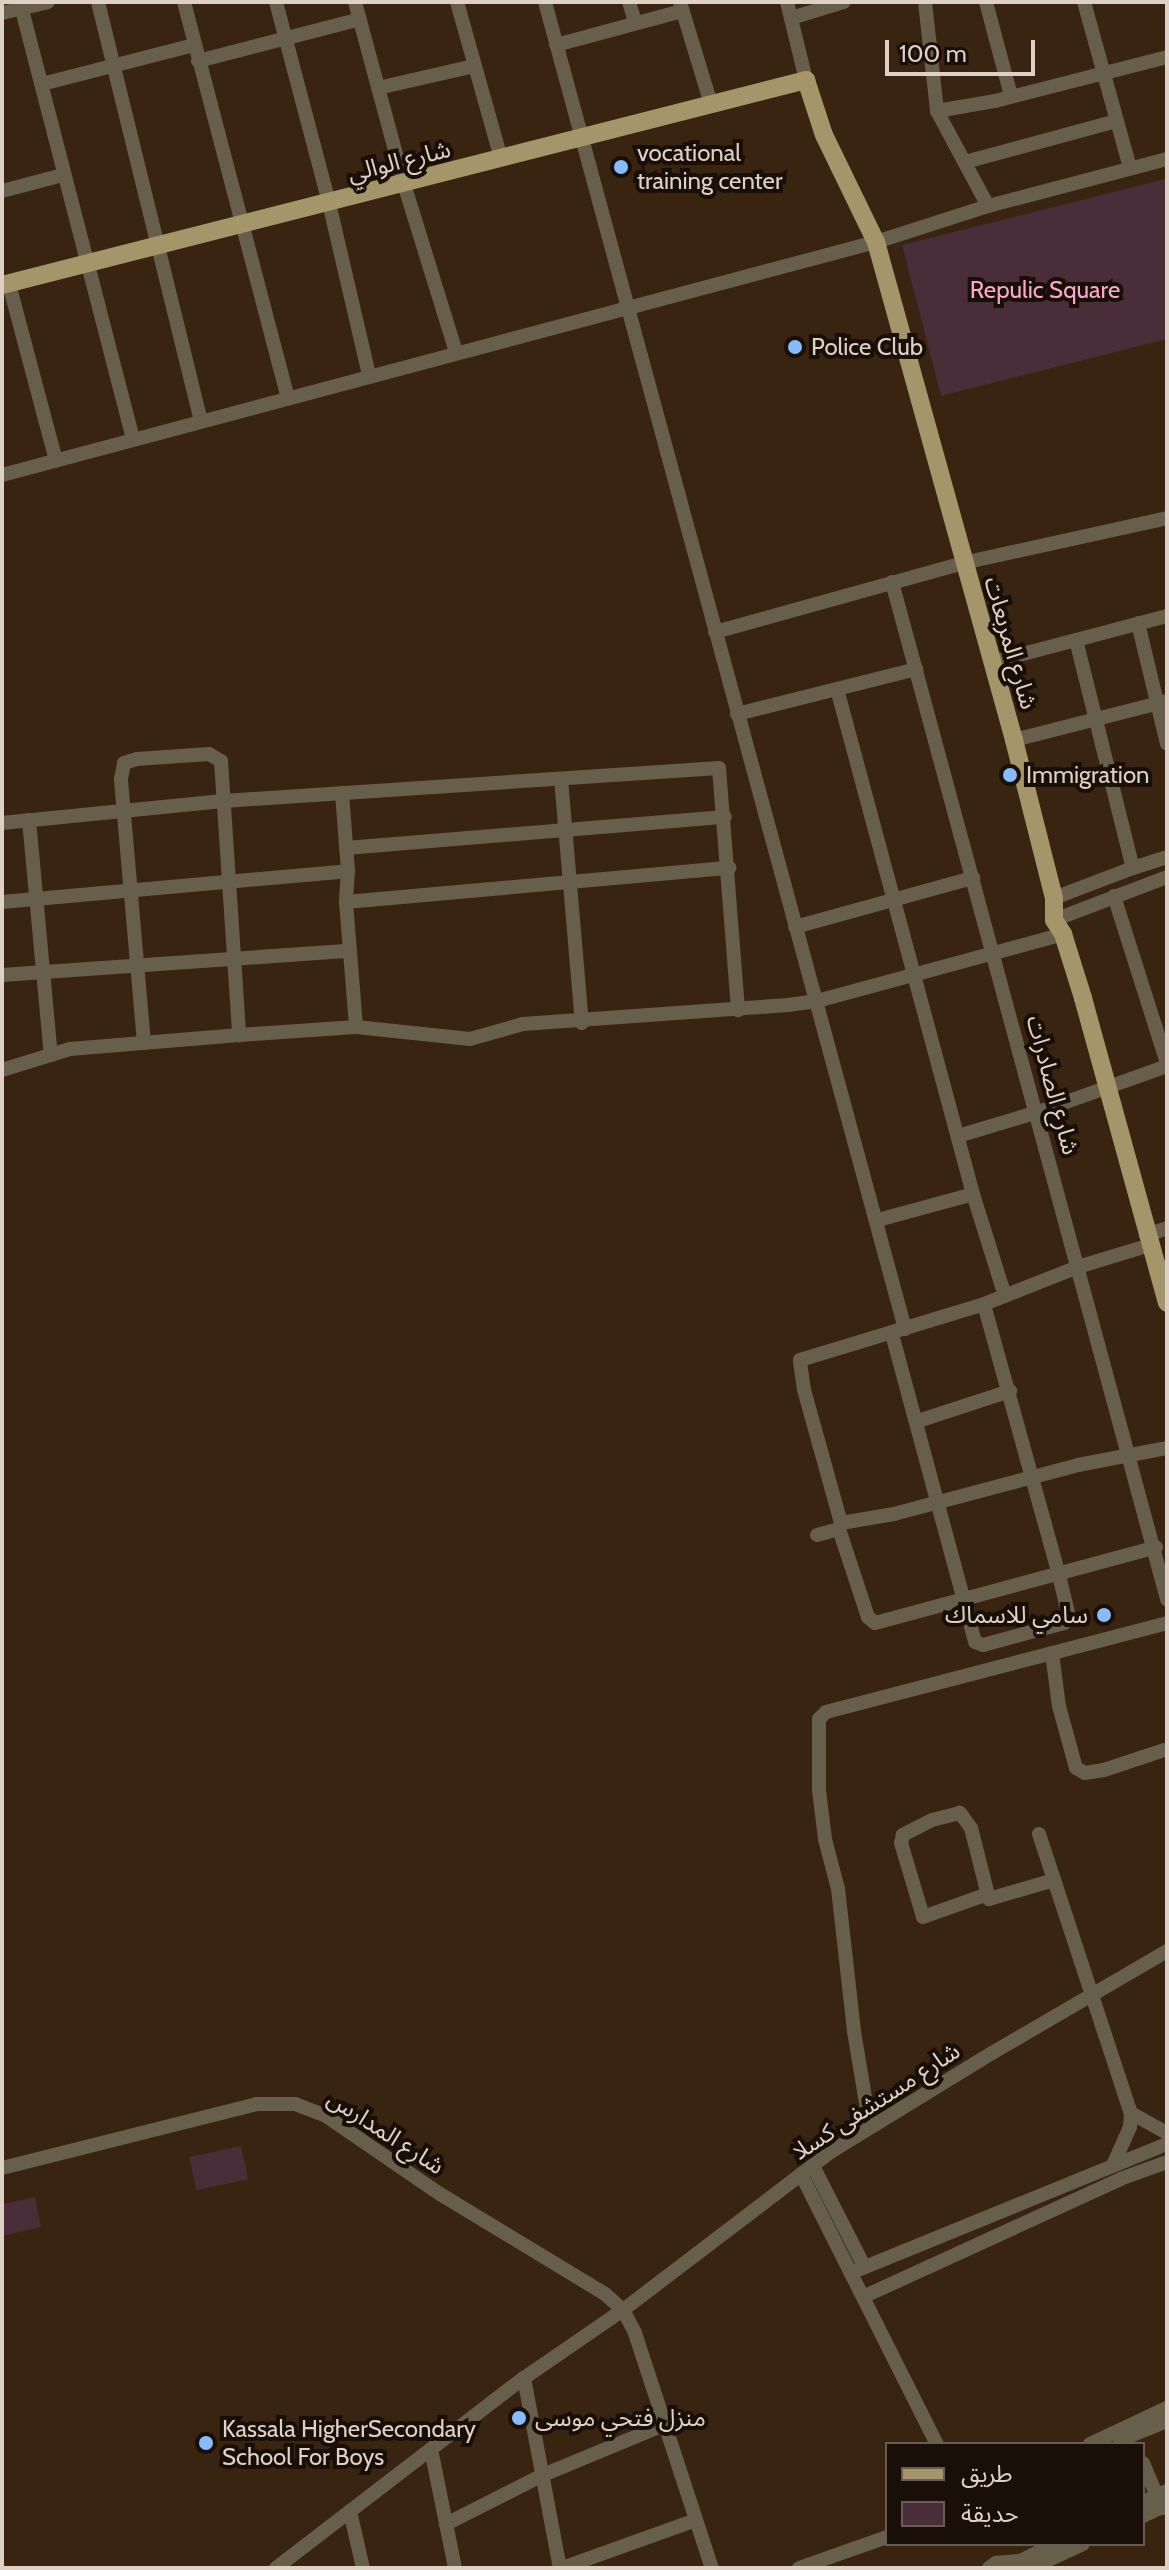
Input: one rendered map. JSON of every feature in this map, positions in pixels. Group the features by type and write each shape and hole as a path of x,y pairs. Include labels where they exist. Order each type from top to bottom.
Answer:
{"main road":[{"name":"شارع الوالي","path":"6,284 806,80"},
{"name":"شارع المربعات","path":"806,80 824,135 876,242 1014,740 1054,898 1058,927 1148,1240 1164,1283 1167,1303"}],"street":[{"path":"2,13 21,5 48,2"},
{"path":"98,2 201,421"},
{"path":"184,2 288,398"},
{"path":"276,2 329,203 369,375"},
{"path":"355,2 404,184 456,352"},
{"path":"457,2 501,159"},
{"path":"545,2 625,307 878,1220 918,1421 975,1642 980,1645 1064,1623 1069,1617 984,1304"},
{"path":"629,2 635,22"},
{"name":"شارع المربعات","path":"787,2 806,80"},
{"path":"791,18 844,2"},
{"path":"925,2 937,111 988,206"},
{"path":"986,2 1011,96"},
{"path":"1084,2 1130,168"},
{"path":"21,5 85,264 133,440"},
{"path":"556,45 681,6 711,104"},
{"path":"198,61 360,19"},
{"path":"42,84 194,45"},
{"path":"937,111 1167,57"},
{"path":"378,88 474,66"},
{"path":"965,162 1117,121"},
{"path":"2,475 876,242 988,206 1167,159"},
{"path":"2,191 63,175"},
{"path":"6,284 56,461"},
{"path":"715,632 963,563 1167,518"},
{"name":"شارع الصادرات","path":"892,582 1156,1547 1167,1599"},
{"path":"992,662 1167,616"},
{"path":"1138,623 1162,702 1167,744"},
{"path":"1076,640 1133,868"},
{"path":"737,714 916,669"},
{"path":"837,689 973,1194 1005,1296"},
{"path":"1014,740 1162,702"},
{"path":"144,1043 122,769 124,763 137,759 218,756 223,772 239,1035"},
{"path":"2,823 223,801 719,768 738,1010"},
{"path":"561,779 582,1023"},
{"path":"342,793 348,871 346,902 356,1027"},
{"path":"346,848 725,817"},
{"path":"29,820 51,1055"},
{"path":"1054,898 1167,857"},
{"path":"346,902 729,868"},
{"path":"2,902 348,871"},
{"path":"2,1070 70,1049 356,1027 470,1039 523,1024 582,1023 817,1001 914,971 994,952 1058,927 1114,896 1167,877"},
{"path":"795,927 973,878"},
{"path":"958,1136 1038,1112 1167,1064 1114,896"},
{"path":"2,975 349,951"},
{"path":"878,1220 973,1194"},
{"path":"1156,1547 875,1623 868,1617 840,1526 804,1390 800,1360 984,1304 1148,1240 1167,1228"},
{"path":"918,1421 1010,1391"},
{"path":"1150,1449 1167,1439"},
{"path":"817,1535 840,1526 1033,1476 1130,1453 1167,1448"},
{"path":"870,2127 854,2031 838,1889 825,1839 819,1790 819,1719 826,1712 1167,1623"},
{"path":"1052,1653 1059,1706 1076,1768 1085,1773 1104,1770 1164,1750"},
{"path":"989,1899 971,1828 960,1813 932,1820 903,1835 901,1843 923,1917 988,1894 989,1899"},
{"path":"1039,1834 1131,2113 1130,2127 1114,2163"},
{"path":"989,1899 1054,1880"},
{"name":"شارع مستشفى كسلا","path":"276,2568 296,2561 350,2511 431,2449 524,2378 623,2310 807,2170 870,2127 1167,1951"},
{"name":"شارع المدارس","path":"2,2168 256,2104 295,2104 326,2116 440,2194 605,2294 623,2310"},
{"path":"1131,2113 1167,2133"},
{"path":"858,2269 1167,2144"},
{"path":"865,2296 1120,2179 1167,2162"},
{"path":"807,2170 858,2269 865,2296 936,2442"},
{"path":"921,2246 929,2269"},
{"path":"623,2310 635,2333 712,2568"},
{"path":"524,2378 561,2568 696,2520"},
{"path":"1133,2440 1166,2417"},
{"path":"1096,2442 1166,2417"},
{"path":"446,2524 543,2475 664,2425"},
{"path":"431,2449 455,2568"},
{"path":"1145,2471 1153,2505"},
{"path":"350,2511 363,2568"},
{"path":"799,2568 885,2538"},
{"path":"829,2568 885,2546"},
{"path":"989,2568 996,2563 1020,2561 1051,2546"},
{"path":"1031,2568 1079,2546"}],"green space":[{"name":"Repulic Square","path":"1165,179 1167,339 941,396 902,245"},
{"path":"241,2146 248,2179 196,2190 189,2157"},
{"path":"35,2197 41,2227 2,2236 2,2204"}],"place":[{"name":"vocational training center","path":"621,167"},
{"name":"Police Club","path":"795,347"},
{"name":"Immigration","path":"1010,775"},
{"name":"سامي للاسماك","path":"1104,1615"},
{"name":"منزل فتحي موسى","path":"519,2418"},
{"name":"Kassala HigherSecondary School For Boys","path":"206,2443"}]}
